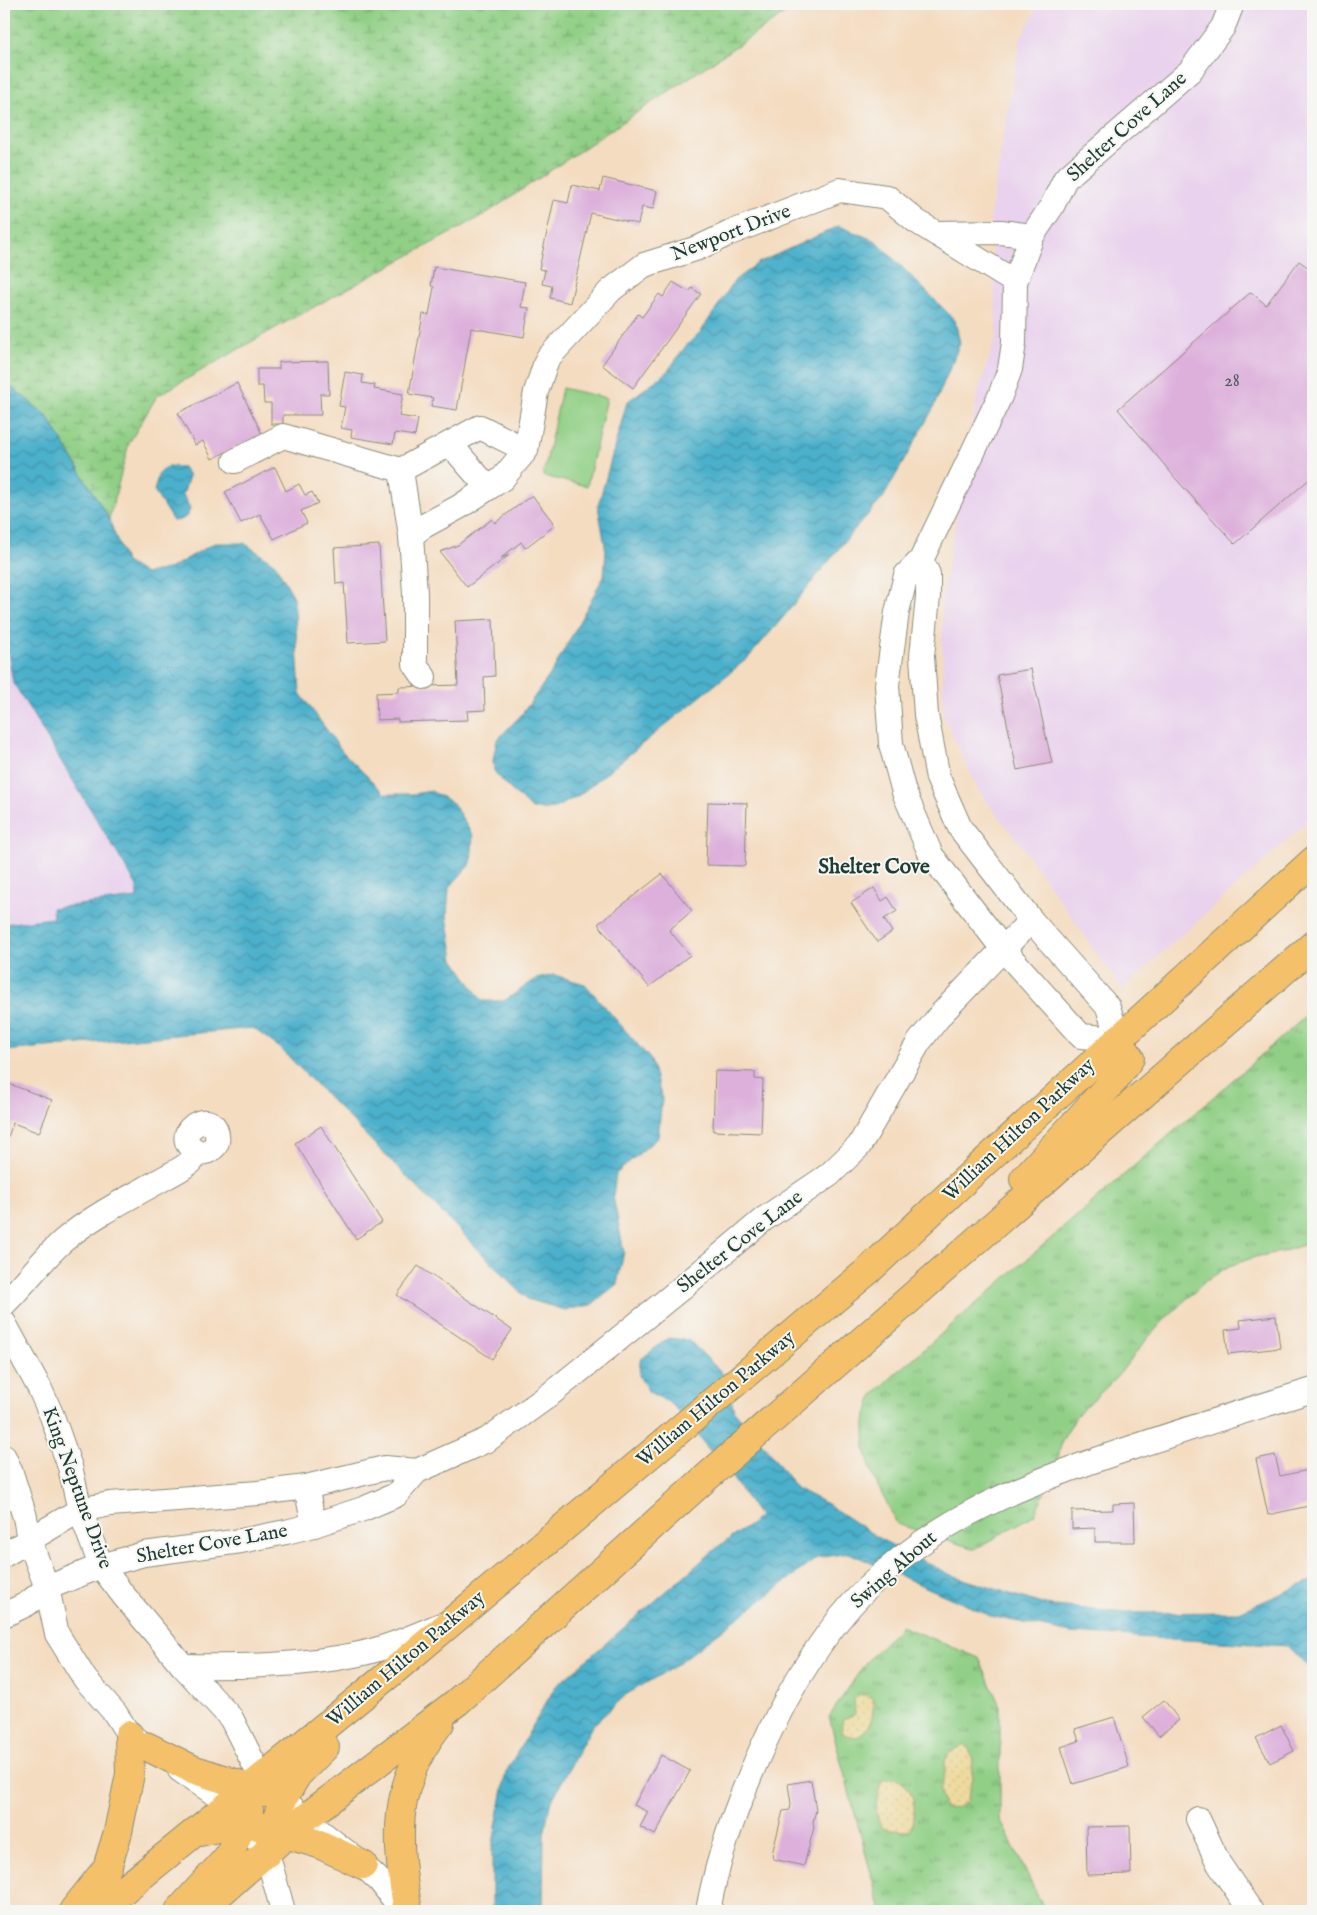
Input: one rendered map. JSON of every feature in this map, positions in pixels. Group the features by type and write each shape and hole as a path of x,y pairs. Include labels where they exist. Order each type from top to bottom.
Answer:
{"highway":[{"name":"William Hilton Parkway","path":"98,1911 194,1834 248,1797 870,1269 1313,861"},
{"path":"200,1911 283,1834 457,1702 700,1483 1313,945"},
{"path":"931,1280 1114,1080 1130,1058 1118,1039"},
{"path":"283,1834 282,1799 297,1775 455,1620"},
{"path":"408,1911 399,1852 399,1820 403,1797 412,1771 423,1749 457,1702"},
{"path":"73,1911 107,1868 118,1832 138,1741 248,1797 283,1834 319,1844 363,1865"},
{"path":"248,1797 282,1799 345,1788"},
{"path":"180,1911 228,1857 248,1797"}],"street":[{"name":"Shelter Cove Lane","path":"1118,1039 1081,1036 1003,949 931,855 904,792 891,744 887,685 897,612 906,575 920,560 1000,396 1010,369 1014,342 1015,282 1032,236 1052,206 1065,179 1190,72 1223,27 1232,4"},
{"name":"Newport Drive","path":"411,536 422,527 459,507 502,479 526,450 536,392 547,359 611,290 644,265 698,248 730,233 840,190 887,197 916,221 1015,282"},
{"path":"935,233 1001,232 1032,236"},
{"path":"235,461 283,436 401,470 480,427 526,450"},
{"path":"450,444 488,488"},
{"path":"401,470 411,536 416,593 416,664 424,677"},
{"path":"920,560 928,574 928,597 922,656 926,715 938,778 960,828 1031,920 1108,1008 1118,1039"},
{"name":"Shelter Cove Lane","path":"4,1615 27,1604 47,1588 101,1566 144,1554 241,1541 314,1525 363,1509 396,1495 417,1472 487,1440 548,1396 764,1219 829,1175 859,1146 919,1042 941,1014 1031,920"},
{"path":"4,1304 48,1256 80,1227 172,1174 200,1153"},
{"name":"King Neptune Drive","path":"4,1324 39,1387 52,1416 70,1467 80,1510 101,1566 183,1666 231,1718 248,1797"},
{"name":"Swing About","path":"708,1911 722,1847 742,1790 774,1720 800,1674 830,1631 865,1590 913,1549 945,1526 1013,1491 1049,1476 1197,1425 1313,1390"},
{"path":"4,1457 11,1473 29,1539 47,1588 57,1634 85,1679 138,1741"},
{"name":"Shelter Cove Lane","path":"4,1555 80,1510 110,1504 258,1493 306,1487 385,1468 417,1472"},
{"name":"Shelter Cove Lane","path":"306,1487 314,1525"},
{"path":"183,1666 231,1666 309,1662 360,1654 397,1644 455,1620"},
{"path":"1198,1819 1219,1864 1251,1911"},
{"path":"283,1834 274,1881 283,1911"},
{"path":"363,1865 380,1881 403,1911"}],"shaded area":[{"path":"1040,4 1313,4 1313,817 1122,989 1024,849 980,793 943,714 942,598 978,392 997,335 990,215 1020,39"},
{"path":"4,632 137,886 137,898 52,908 54,918 4,924"}],"green space":[{"path":"4,4 799,4 484,215 286,322 157,396 129,443 109,519 47,416 4,381"},
{"path":"562,388 607,398 587,486 543,476"},
{"path":"1313,1010 1313,1242 1281,1252 1255,1257 1229,1266 1207,1280 1166,1318 1116,1378 1076,1416 1062,1441 1056,1468 1034,1515 975,1549 897,1524 873,1476 865,1449 865,1421 873,1395"},
{"path":"901,1626 979,1658 1000,1706 1000,1819 1045,1911 881,1911 829,1717 866,1662"}],"sand":[{"path":"858,1695 868,1695 873,1698 873,1704 869,1725 857,1737 846,1735 842,1732 842,1723 844,1719 855,1714 854,1699"},
{"path":"964,1745 969,1749 973,1760 971,1765 973,1779 966,1802 956,1808 944,1808 940,1791 945,1773 945,1760 950,1752"},
{"path":"894,1778 907,1787 913,1800 914,1816 909,1831 882,1828 877,1816 877,1798 883,1780"}],"water":[{"path":"839,226 876,241 955,320 960,343 933,409 883,498 854,530 748,658 578,796 553,809 532,809 494,771 493,760 497,740 522,714 552,672 604,576 606,551 598,506 627,402 668,371 685,347 702,330 735,280 758,263"},
{"path":"4,381 47,416 109,519 125,561 145,574 171,568 214,543 244,543 275,564 294,597 300,693 342,751 385,794 413,794 431,791 453,803 473,836 471,863 449,888 447,916 454,959 482,1001 504,1001 536,979 554,975 585,984 651,1060 662,1099 658,1137 616,1174 613,1196 624,1252 617,1284 591,1305 565,1310 527,1299 280,1048 253,1028 4,1051 4,924 53,918 52,908 137,898 137,886 13,682 4,629"},
{"path":"168,466 183,467 189,476 183,495 190,508 185,518 180,520 173,521 154,491 159,473"},
{"path":"668,1338 689,1340 726,1377 734,1411 768,1450 796,1488 827,1504 880,1539 951,1575 1045,1605 1127,1613 1239,1612 1313,1580 1313,1671 1287,1646 1070,1633 991,1616 849,1553 817,1558 672,1668 627,1694 592,1726 550,1804 544,1834 543,1911 492,1911 492,1849 506,1772 555,1687 719,1546 750,1525 759,1516 733,1479 672,1404 649,1392 639,1376 640,1360"}],"building":[{"path":"603,178 657,191 653,209 642,207 638,224 591,213 570,303 550,298 552,286 542,284 545,270 539,269 554,200 568,203 572,185 600,191"},
{"path":"1299,261 1313,271 1313,476 1235,544 1176,479 1118,409 1251,292 1266,305"},
{"path":"434,267 525,282 521,307 529,308 524,337 471,328 457,410 431,406 433,398 409,394 423,314 429,315 434,287 431,286"},
{"path":"673,282 689,292 692,288 701,294 633,388 602,365 638,314 642,317 659,294 663,297"},
{"path":"328,361 329,394 320,394 321,415 283,415 283,424 271,424 271,403 264,403 263,386 257,386 257,369 279,369 279,362"},
{"path":"345,372 363,375 362,383 375,385 374,389 403,394 399,416 418,419 415,436 395,433 393,444 351,437 352,430 341,428 345,407 339,406"},
{"path":"237,383 262,434 212,459 203,441 195,445 178,413"},
{"path":"275,467 286,491 299,484 305,495 312,492 318,503 301,511 307,523 274,539 260,514 241,523 225,492"},
{"path":"532,495 554,526 525,548 521,542 501,558 509,555 467,587 440,552 458,545 492,519 495,523"},
{"path":"379,545 385,641 348,643 344,583 336,584 334,548"},
{"path":"493,619 495,676 484,677 485,710 467,711 468,720 398,722 398,719 377,720 376,693 399,692 399,687 458,685 455,621"},
{"path":"1031,669 1052,763 1017,770 997,675"},
{"path":"708,802 747,803 745,866 706,865"},
{"path":"662,874 692,911 669,930 690,955 649,987 598,924"},
{"path":"874,888 882,901 888,897 897,911 884,919 892,932 877,942 851,903"},
{"path":"715,1071 755,1072 755,1079 763,1080 761,1133 713,1131"},
{"path":"4,1082 52,1100 39,1133 13,1123 4,1148"},
{"path":"321,1126 382,1222 356,1239 295,1143"},
{"path":"418,1266 512,1330 492,1359 397,1295"},
{"path":"1276,1316 1280,1348 1228,1354 1225,1330 1241,1328 1240,1320"},
{"path":"1275,1455 1280,1476 1313,1469 1313,1505 1268,1515 1256,1459"},
{"path":"1134,1503 1135,1542 1095,1542 1095,1528 1072,1529 1072,1511 1113,1510 1113,1504"},
{"path":"1164,1700 1179,1720 1159,1736 1143,1717"},
{"path":"1114,1717 1129,1767 1073,1784 1061,1747 1079,1741 1075,1729"},
{"path":"1281,1725 1294,1751 1270,1763 1256,1738"},
{"path":"661,1755 690,1771 655,1835 640,1827 648,1812 634,1805"},
{"path":"811,1780 816,1810 813,1822 814,1827 804,1866 773,1859 772,1854 783,1811 790,1810 788,1784"},
{"path":"1130,1826 1131,1874 1087,1875 1086,1827"}],"district":[{"name":"Shelter Cove","path":"874,867"}]}
